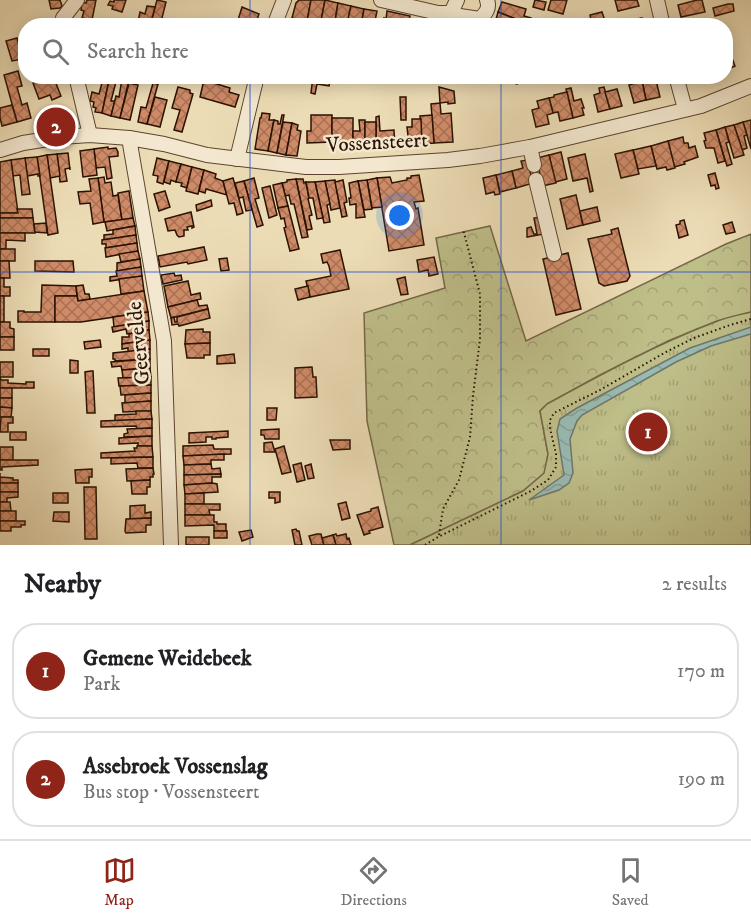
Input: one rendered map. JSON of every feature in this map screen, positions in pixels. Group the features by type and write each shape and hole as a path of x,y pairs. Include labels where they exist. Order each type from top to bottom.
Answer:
{"street":[{"path":"63,18 77,0"},
{"path":"277,18 284,0"},
{"path":"381,0 467,18"},
{"path":"446,14 451,13 458,0"},
{"path":"481,18 486,12 487,0"},
{"path":"657,0 661,18"},
{"path":"78,84 90,135"},
{"path":"237,159 255,84"},
{"path":"678,84 685,110"},
{"name":"Vossensteert","path":"0,150 23,143 90,135 129,138 207,155 306,167 448,160 530,147 685,110 751,86"},
{"name":"Geervelde","path":"129,138 164,341 171,545"},
{"path":"530,147 534,165"},
{"path":"536,180 554,254"}],"path":[{"path":"438,537 443,509 459,480 470,437 480,339 480,294 463,229"},
{"path":"425,545 548,480 556,467 556,454 550,428 550,420 555,413 694,338 751,319"}],"green space":[{"path":"490,226 526,341 751,234 751,312 717,321 668,341 547,404 540,411 548,454 545,473 523,491 410,545 394,545 367,421 364,313 445,288 436,238"},
{"path":"751,312 751,545 410,545 523,491 544,473 548,454 540,411 547,404 672,340 720,320"}],"water":[{"path":"751,327 751,334 711,346 676,362 582,415 570,439 573,473 569,483 559,490 529,500 564,475 557,431 560,419 690,348"}],"building":[{"path":"49,0 60,0 62,6 51,9"},
{"path":"87,0 96,0 92,18 82,18 84,11 81,10 82,2 86,3"},
{"path":"114,0 126,0 122,12 108,5"},
{"path":"157,0 166,2 162,18 152,18"},
{"path":"299,0 311,0 308,18 292,18"},
{"path":"311,0 325,0 322,18 308,18"},
{"path":"325,0 338,3 336,18 322,18"},
{"path":"535,0 546,2 544,10 533,7"},
{"path":"551,0 567,0 563,14 548,10"},
{"path":"615,0 637,0 639,6 618,11"},
{"path":"702,0 705,12 681,17 678,5"},
{"path":"502,2 526,9 524,16 531,18 513,18 498,12"},
{"path":"338,3 351,6 349,18 336,18"},
{"path":"733,4 734,11 715,16 713,8"},
{"path":"147,6 155,7 152,18 139,18 140,12 145,14"},
{"path":"351,6 364,9 362,18 348,18"},
{"path":"242,7 259,14 258,18 239,18"},
{"path":"364,9 377,11 376,18 362,18"},
{"path":"387,11 410,16 410,18 386,18"},
{"path":"498,12 513,18 496,18"},
{"path":"602,12 604,18 591,18 590,15"},
{"path":"17,38 18,60 12,61 6,41"},
{"path":"18,71 18,84 22,86 17,87 22,105 27,103 31,118 17,122 4,75"},
{"path":"33,84 56,84 61,96 52,100 50,95 39,99"},
{"path":"102,84 108,84 102,113 95,112 94,102 90,101 92,92 99,94"},
{"path":"108,84 115,84 111,101 115,101 111,116 102,113"},
{"path":"121,84 128,84 120,118 111,116 116,96 119,97"},
{"path":"129,84 138,85 130,120 120,118"},
{"path":"153,84 158,84 147,124 138,122 141,107 146,108"},
{"path":"203,84 217,84 230,88 229,92 239,95 235,107 200,97"},
{"path":"312,84 317,84 315,94 311,93"},
{"path":"643,84 657,84 660,97 646,100"},
{"path":"643,84 646,100 634,103 629,85"},
{"path":"178,87 190,90 193,94 182,132 174,130 180,110 172,108"},
{"path":"439,87 454,91 455,103 440,103"},
{"path":"604,87 610,109 598,112 594,95 600,93 599,88"},
{"path":"571,88 574,101 581,99 584,108 582,108 584,115 573,118 566,89"},
{"path":"617,89 622,106 610,109 605,92"},
{"path":"567,92 573,118 560,121 558,112 553,113 549,98"},
{"path":"155,97 167,100 160,127 147,124"},
{"path":"400,97 406,97 406,120 401,120"},
{"path":"549,98 553,113 547,115 549,124 536,127 532,110 539,108 537,101"},
{"path":"440,103 441,114 451,113 453,142 434,143 431,104"},
{"path":"12,105 17,122 2,126 0,108"},
{"path":"262,113 270,114 269,120 274,120 268,151 255,149"},
{"path":"282,115 284,115 277,153 268,151 274,120 280,124"},
{"path":"311,115 332,115 332,142 307,143 307,131 311,131"},
{"path":"432,115 434,143 422,144 420,116"},
{"path":"379,116 380,131 394,130 395,147 393,148 376,147 376,117"},
{"path":"332,118 353,118 353,147 340,148 340,142 332,142"},
{"path":"412,119 421,119 422,144 409,145 407,127 412,127"},
{"path":"359,120 365,120 365,147 353,147 353,131 360,131"},
{"path":"751,120 751,149 743,122"},
{"path":"283,122 292,123 286,155 277,153"},
{"path":"365,122 376,122 376,147 365,147"},
{"path":"743,122 747,135 744,136 747,148 742,150 734,125"},
{"path":"292,123 298,125 297,130 301,131 297,156 286,155"},
{"path":"734,125 744,155 734,158 725,127"},
{"path":"725,127 729,142 726,143 732,164 727,166 716,130"},
{"path":"716,130 725,161 718,163 714,148 706,148 704,141 706,140 704,133"},
{"path":"683,137 684,143 688,143 689,148 695,146 698,157 674,167 668,141"},
{"path":"668,141 675,168 657,169 651,146"},
{"path":"651,146 656,166 638,169 633,150"},
{"path":"108,147 108,149 116,148 118,156 109,157 112,178 107,179 105,167 96,168 94,149"},
{"path":"94,149 97,175 83,177 80,151"},
{"path":"633,150 639,174 621,178 615,154"},
{"path":"561,152 567,179 555,182 549,155"},
{"path":"68,153 70,168 65,169 67,181 60,182 57,154"},
{"path":"57,154 60,176 50,178 47,155"},
{"path":"585,154 593,191 590,192 587,178 573,181 568,158"},
{"path":"47,155 58,233 48,235 37,157"},
{"path":"549,155 556,183 542,186 537,158"},
{"path":"37,157 40,176 38,174 27,176 25,158"},
{"path":"25,158 30,194 22,195 20,175 13,176 11,160"},
{"path":"157,158 169,161 163,184 157,182 158,176 153,175"},
{"path":"11,160 18,213 0,213 0,162"},
{"path":"527,160 533,183 516,188 512,171 523,168 521,161"},
{"path":"169,161 181,164 176,182 171,180 170,184 164,182"},
{"path":"181,164 192,167 187,188 181,186 182,183 176,182"},
{"path":"192,167 204,170 198,194 186,191"},
{"path":"204,170 216,174 215,178 223,181 227,195 206,189 205,193 199,191"},
{"path":"512,171 516,188 500,192 496,175"},
{"path":"715,173 719,188 716,189 715,185 711,186 708,175"},
{"path":"419,175 424,201 414,202 416,209 418,208 424,245 389,251 377,178 390,177 392,183"},
{"path":"496,175 500,194 495,195 494,192 486,194 483,178"},
{"path":"104,177 105,183 111,182 113,196 118,195 122,220 104,222 98,178"},
{"path":"98,178 104,222 93,224 90,203 80,204 78,192 91,191 89,179"},
{"path":"233,178 243,213 237,215 234,203 229,204 223,181"},
{"path":"254,178 259,198 255,199 263,225 257,227 244,181"},
{"path":"377,178 382,207 372,208 367,180"},
{"path":"296,179 303,179 304,183 306,182 312,229 307,230"},
{"path":"296,179 308,237 302,238 294,204 291,204 289,195 285,196 282,183"},
{"path":"335,180 340,208 331,210 325,181"},
{"path":"343,180 347,216 342,217 335,182"},
{"path":"367,180 372,209 364,210 358,181"},
{"path":"244,181 252,210 246,211 243,197 239,198 235,183"},
{"path":"325,181 330,204 327,205 330,222 324,223 315,182"},
{"path":"358,181 365,217 356,218 356,204 350,205 349,183"},
{"path":"306,182 315,182 323,218 317,219 313,198 309,198"},
{"path":"282,183 288,206 278,208 273,185"},
{"path":"270,186 277,215 269,218 262,188"},
{"path":"129,191 133,218 122,220 118,193"},
{"path":"165,191 170,207 159,211 154,194"},
{"path":"576,195 583,225 567,229 560,199"},
{"path":"211,200 212,206 197,211 196,205"},
{"path":"288,206 299,249 290,251 284,218 281,219 278,208"},
{"path":"597,207 600,221 583,225 580,211"},
{"path":"17,209 32,209 33,218 0,218 0,213 18,213"},
{"path":"191,212 194,227 187,227 188,230 184,230 184,236 179,237 175,230 168,231 165,219"},
{"path":"540,217 544,234 527,237 527,228 531,227 534,234 537,234 534,218"},
{"path":"0,218 33,218 35,233 0,233"},
{"path":"133,218 135,226 107,231 105,222"},
{"path":"684,220 688,235 679,238 676,225"},
{"path":"732,222 735,232 726,234 723,225"},
{"path":"46,223 47,233 35,232 34,224"},
{"path":"135,226 136,235 104,240 104,235 113,234 113,230"},
{"path":"618,228 630,276 627,281 604,286 599,283 588,239 612,234 611,230"},
{"path":"0,233 25,233 25,241 6,240 6,249 0,249"},
{"path":"136,235 137,243 106,248 106,244 102,244 102,240"},
{"path":"137,243 138,251 106,257 105,248"},
{"path":"204,247 207,260 160,267 158,256"},
{"path":"0,249 15,249 15,261 0,261"},
{"path":"340,250 349,289 310,297 306,281 331,276 329,266 327,262 323,263 321,254"},
{"path":"138,251 140,259 121,262 119,254"},
{"path":"568,253 581,309 556,315 543,259"},
{"path":"434,257 438,274 429,276 428,270 419,272 417,260"},
{"path":"227,258 229,270 221,271 219,259"},
{"path":"140,259 141,267 117,271 117,263"},
{"path":"0,261 9,261 10,278 0,278"},
{"path":"35,261 73,261 74,272 35,271"},
{"path":"141,267 142,276 110,281 110,277 117,276 116,271"},
{"path":"174,273 175,276 181,275 182,280 163,284 161,275"},
{"path":"142,276 144,291 121,294 119,279"},
{"path":"405,277 408,294 401,295 397,279"},
{"path":"0,278 4,278 4,287 10,287 10,296 0,296"},
{"path":"188,281 191,295 200,293 201,299 168,307 164,286"},
{"path":"42,285 76,286 77,296 55,296 55,322 18,322 18,311 41,312"},
{"path":"83,285 85,294 89,294 90,299 78,301 76,286"},
{"path":"308,286 310,297 298,300 295,289"},
{"path":"144,291 148,312 81,322 55,322 55,296 77,296 78,301"},
{"path":"0,296 4,296 4,322 0,322"},
{"path":"197,300 199,306 207,305 208,309 171,318 168,307"},
{"path":"208,309 210,318 179,326 178,324 172,325 171,318 174,317 177,322 177,317"},
{"path":"148,312 149,321 114,327 113,317"},
{"path":"149,321 149,330 127,334 126,329 113,332 112,327"},
{"path":"0,322 10,322 10,328 14,329 14,337 0,337"},
{"path":"203,329 203,332 210,332 210,343 185,344 186,330"},
{"path":"149,330 150,340 122,344 122,337"},
{"path":"0,337 14,337 14,350 0,350"},
{"path":"100,340 101,347 85,349 84,342"},
{"path":"150,340 150,349 128,352 128,348 122,349 122,344"},
{"path":"210,343 210,355 204,355 204,358 187,358 185,344"},
{"path":"33,349 49,349 49,356 33,356"},
{"path":"150,349 150,359 115,361 113,359 113,353"},
{"path":"234,354 235,363 217,364 217,356"},
{"path":"150,359 150,368 122,370 121,366 112,367 111,362"},
{"path":"70,360 78,361 78,373 70,373"},
{"path":"0,362 13,362 13,377 0,377"},
{"path":"312,367 313,377 316,377 317,397 295,398 295,368"},
{"path":"150,368 151,377 123,378 122,370"},
{"path":"93,371 95,413 87,413 85,372"},
{"path":"0,377 1,380 8,380 8,383 34,382 34,388 0,388"},
{"path":"151,377 151,385 119,386 118,378"},
{"path":"151,385 151,393 121,395 120,386"},
{"path":"0,388 12,388 12,398 0,398"},
{"path":"151,393 151,401 125,403 125,395"},
{"path":"0,398 12,398 12,408 0,407"},
{"path":"151,401 151,411 123,412 122,403"},
{"path":"0,407 12,408 11,417 0,417"},
{"path":"267,408 277,408 276,420 267,420"},
{"path":"136,411 151,411 152,419 115,421 115,415 136,414"},
{"path":"1,417 13,417 13,423 8,423 8,432 0,432"},
{"path":"152,419 152,428 101,427 101,421"},
{"path":"152,428 152,436 124,437 124,434 128,433 127,429"},
{"path":"279,429 279,439 265,439 264,435 261,435 261,430"},
{"path":"228,431 228,437 212,439 212,437 206,437 206,442 189,443 189,433"},
{"path":"10,432 26,432 26,440 10,440"},
{"path":"152,436 152,446 138,446 138,443 119,444 119,438"},
{"path":"330,440 350,440 350,449 333,450"},
{"path":"272,442 275,452 264,452 264,443"},
{"path":"213,445 214,449 231,449 231,454 183,456 183,446"},
{"path":"152,446 153,457 101,458 101,453 135,451 134,448"},
{"path":"284,446 291,472 282,474 275,449"},
{"path":"0,447 13,447 13,460 0,460"},
{"path":"224,454 224,460 211,460 211,464 184,465 183,456"},
{"path":"153,457 153,468 138,468 137,463 111,464 111,458"},
{"path":"0,460 38,460 38,465 2,467 0,470"},
{"path":"301,463 305,480 297,482 293,465"},
{"path":"211,464 212,469 220,468 221,474 184,475 184,465"},
{"path":"311,464 314,478 308,479 305,466"},
{"path":"153,468 154,474 150,480 127,481 126,469"},
{"path":"92,469 89,483 76,483 75,470"},
{"path":"221,474 221,477 212,477 212,483 184,485 184,475"},
{"path":"0,477 13,478 13,480 18,480 18,483 0,483"},
{"path":"150,480 147,494 132,494 131,481"},
{"path":"0,483 18,483 18,492 0,492"},
{"path":"217,484 218,492 185,494 184,485"},
{"path":"84,487 96,487 97,539 85,539"},
{"path":"0,492 18,492 18,497 7,498 7,502 0,502"},
{"path":"269,492 280,492 280,502 275,503 275,498 269,498"},
{"path":"53,493 68,493 68,503 53,503"},
{"path":"204,493 204,504 185,504 185,494"},
{"path":"0,502 10,502 11,511 0,511"},
{"path":"346,502 350,518 342,520 338,504"},
{"path":"185,504 220,504 220,510 209,510 210,515 185,515"},
{"path":"145,505 145,513 151,512 151,518 130,519 130,506"},
{"path":"378,507 383,527 364,535 357,515"},
{"path":"0,511 16,511 16,521 0,521"},
{"path":"54,512 69,512 69,522 53,521"},
{"path":"185,515 214,515 214,522 226,524 226,531 214,531 214,525 185,526"},
{"path":"151,518 151,525 146,525 146,532 126,533 126,519"},
{"path":"0,521 25,521 25,525 11,527 11,531 0,531"},
{"path":"251,530 253,537 242,541 239,532"},
{"path":"292,530 299,531 302,545 295,545"},
{"path":"214,531 227,531 227,538 214,538"},
{"path":"321,534 324,545 312,545 309,536"},
{"path":"346,534 351,545 336,545 333,535 337,536"},
{"path":"333,535 336,545 324,545 322,538"},
{"path":"186,537 209,537 209,545 186,545"}],"place":[{"name":"Assebroek Vossenslag","path":"56,127"},
{"name":"Gemene Weidebeek","path":"648,432"}]}
